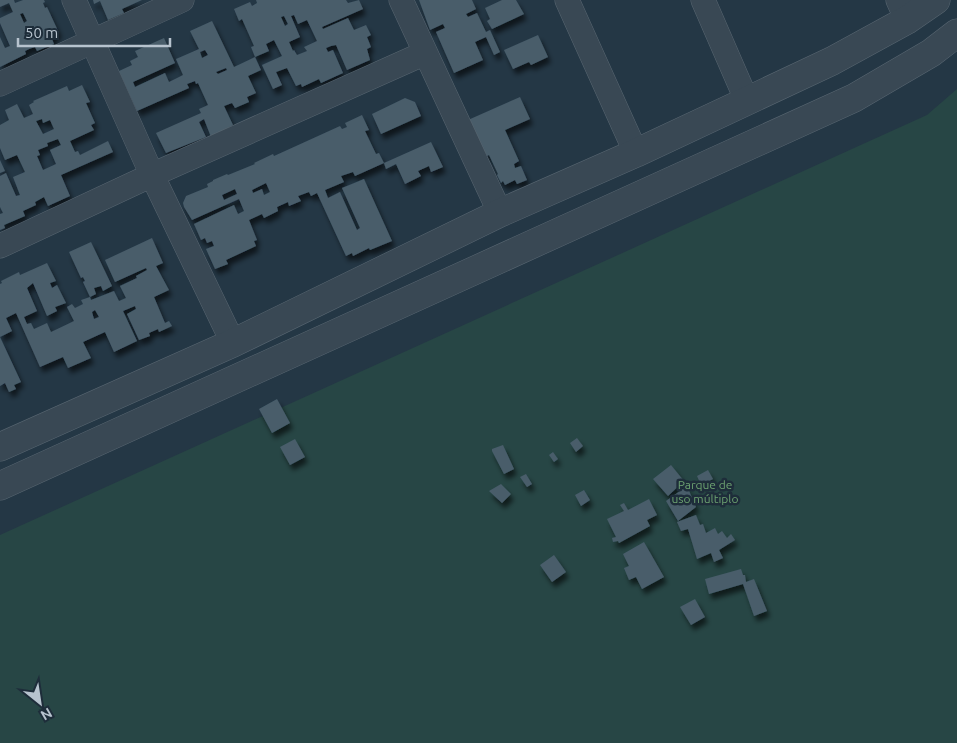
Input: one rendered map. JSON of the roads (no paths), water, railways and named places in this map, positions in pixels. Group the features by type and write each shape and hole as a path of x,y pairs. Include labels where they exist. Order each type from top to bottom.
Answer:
{"street":[{"path":"74,0 152,175 233,343"},
{"path":"0,84 182,0"},
{"path":"401,0 500,213"},
{"path":"567,0 636,153"},
{"path":"703,0 747,101"},
{"path":"0,447 233,343 500,213 636,153 832,61 902,10 936,0"},
{"path":"0,486 854,98 931,53 957,33"},
{"path":"0,246 152,175 426,53"}],"park label":[{"name":"Parque de uso múltiplo","path":"705,492"}]}
